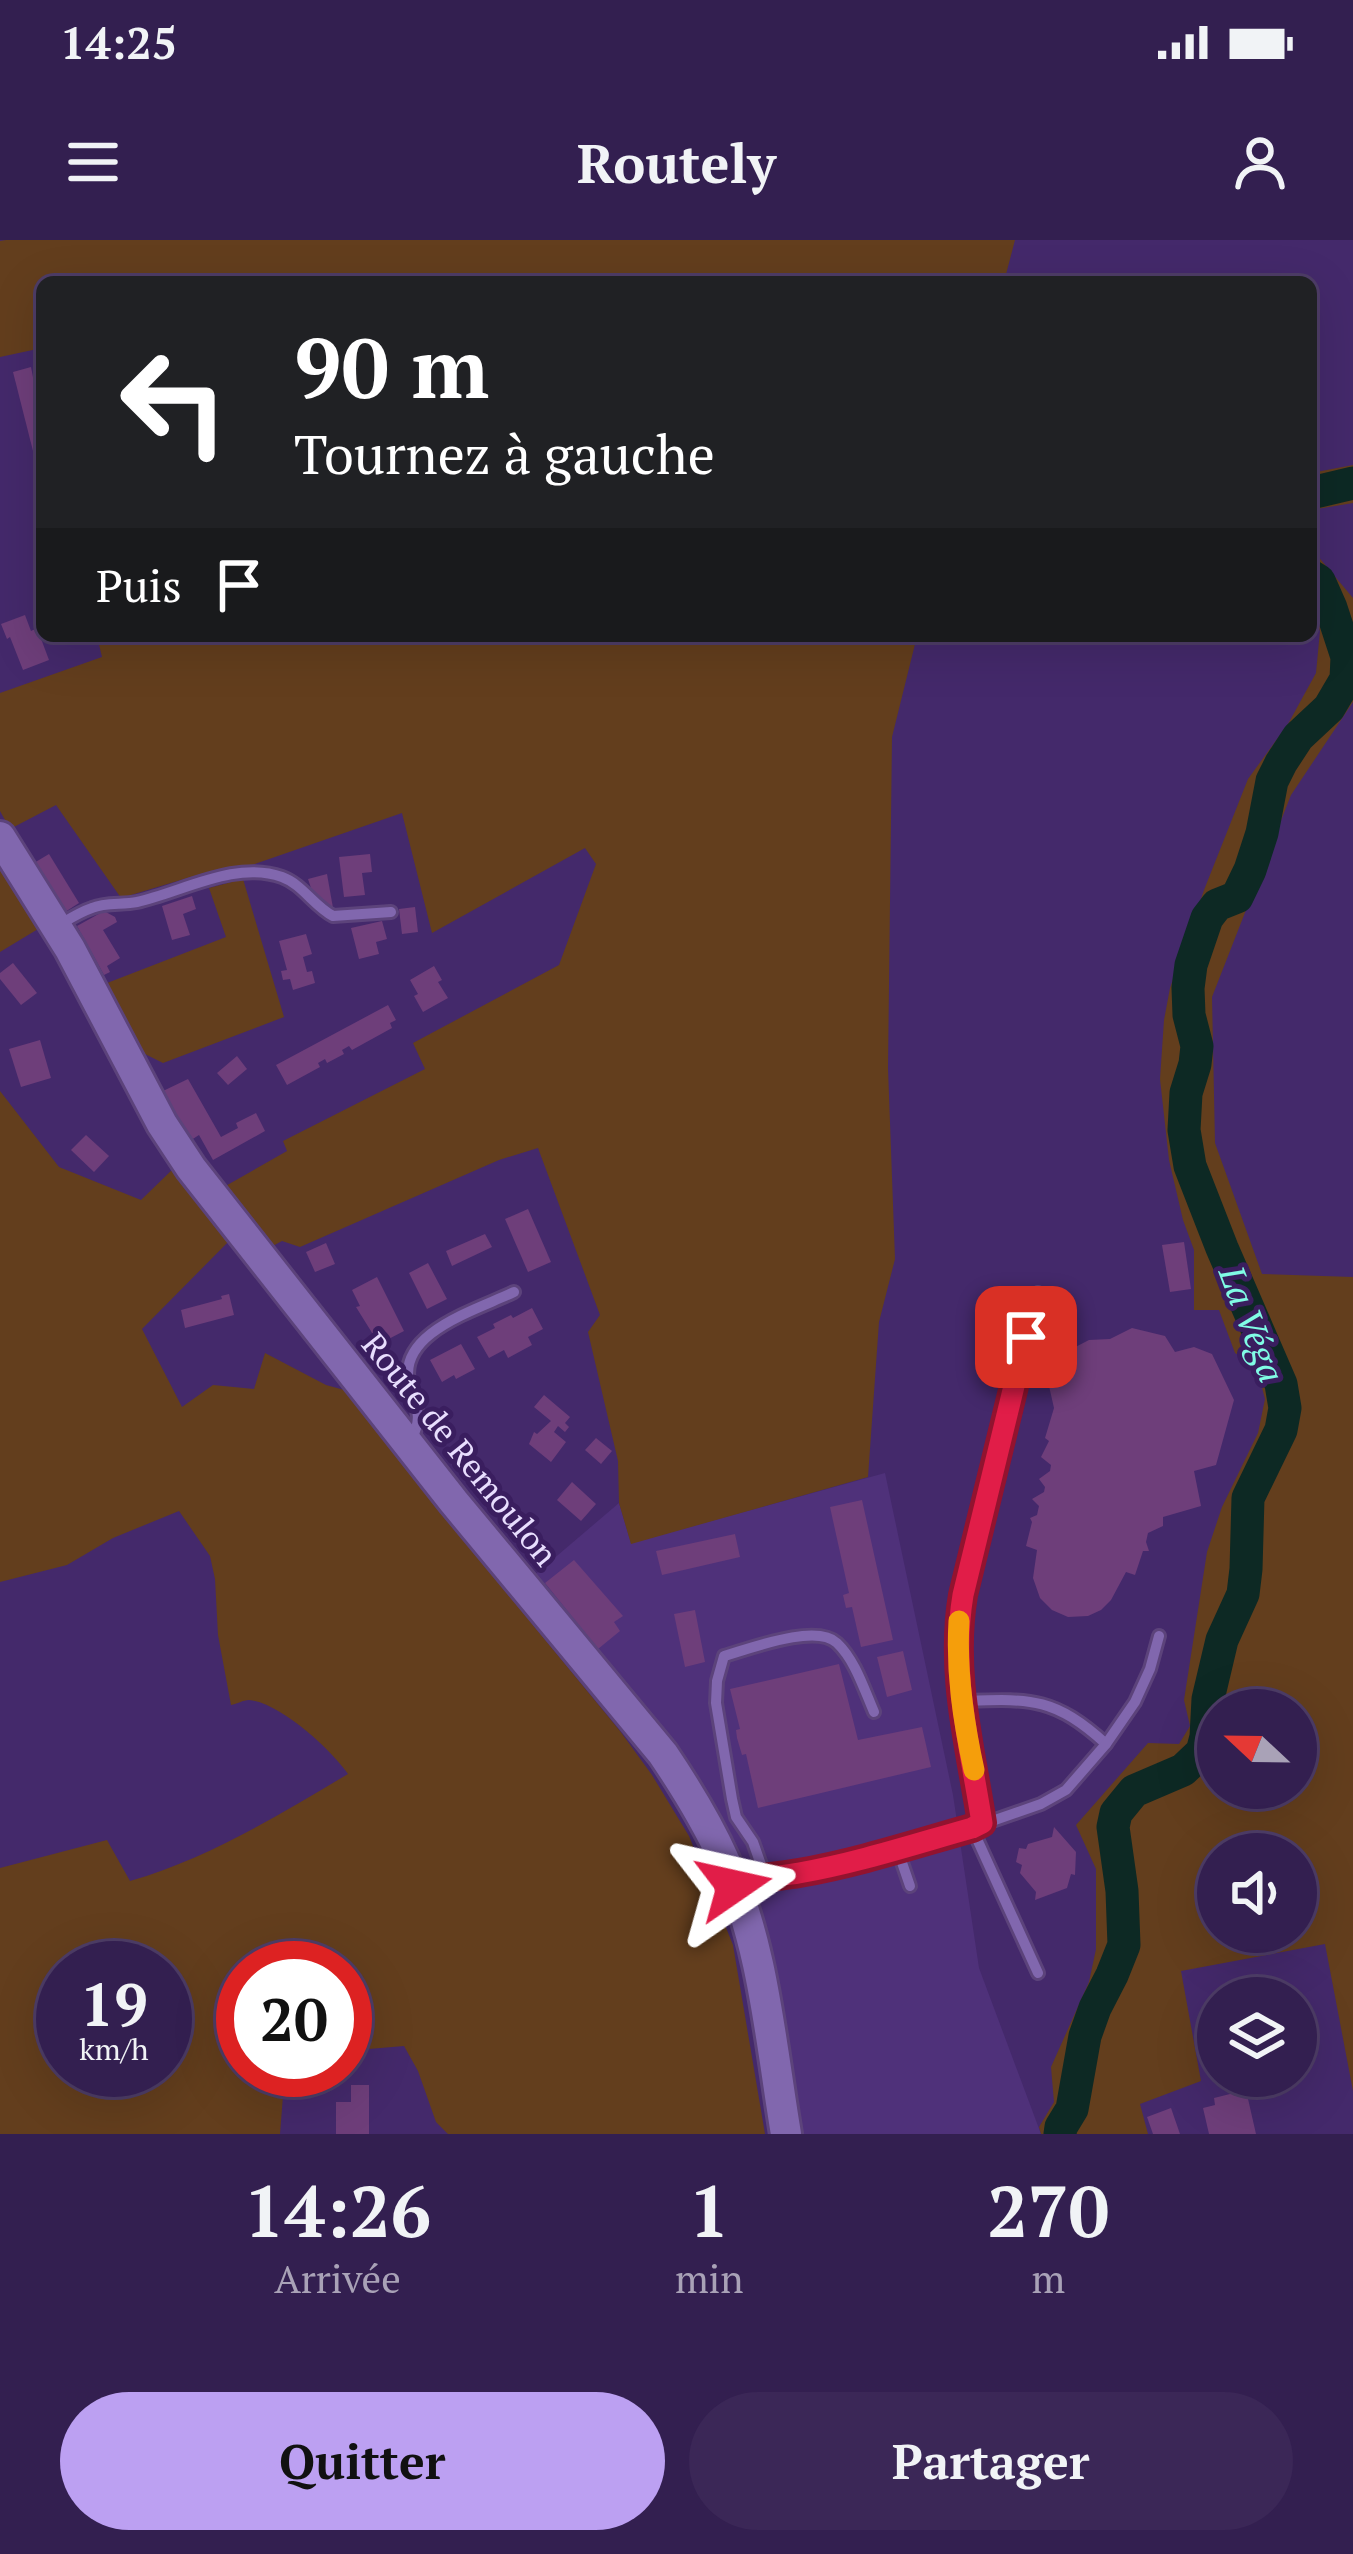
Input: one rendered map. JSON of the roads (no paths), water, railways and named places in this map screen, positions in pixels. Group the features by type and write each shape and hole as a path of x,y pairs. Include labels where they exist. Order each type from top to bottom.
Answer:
{"main road":[{"name":"Route de Remoulon","path":"0,837 86,977 179,1150 408,1444 662,1754 693,1799 726,1862 754,1953 785,2134"}],"lane":[{"path":"56,927 93,907 158,897 235,873 263,872 292,881 333,916 392,912"},
{"path":"408,1444 419,1425 406,1376 414,1349 426,1335 514,1292"},
{"path":"1038,1293 963,1595 957,1664 977,1826 1038,1972"},
{"path":"765,1876 732,1799 716,1703 724,1656 784,1639 820,1635 834,1639 852,1663 874,1712"},
{"path":"734,1886 977,1826 1041,1804 1066,1790 1106,1744 1144,1685 1160,1636"},
{"path":"961,1701 1025,1700 1053,1707 1106,1744"},
{"path":"897,1848 910,1886"}],"waterway":[{"name":"La Véga","path":"1317,492 1353,483"},
{"name":"La Véga","path":"1060,2134 1072,2109 1085,2036 1124,1945 1113,1827 1116,1813 1134,1791 1183,1770 1202,1752 1222,1640 1243,1594 1248,1498 1281,1430 1285,1408 1281,1384 1190,1166 1184,1130 1186,1093 1197,1046 1188,988 1207,918 1217,905 1237,897 1250,870 1272,781 1281,763 1298,737 1329,708 1346,679 1347,657 1317,580"}]}
